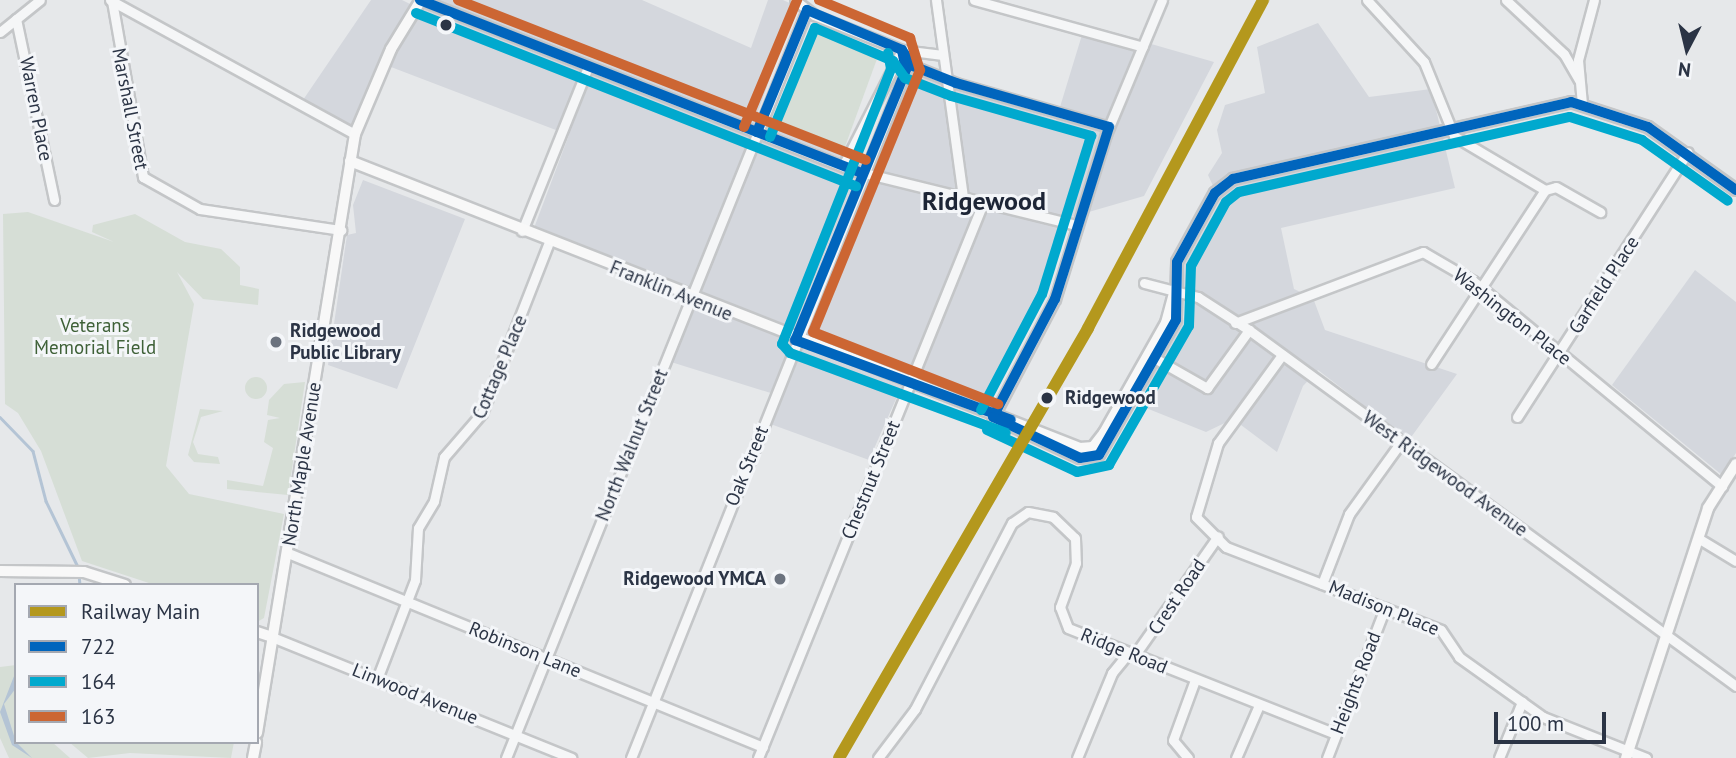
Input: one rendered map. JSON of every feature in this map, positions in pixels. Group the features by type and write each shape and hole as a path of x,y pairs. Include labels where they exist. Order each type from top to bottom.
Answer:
{"main road":[{"name":"North Maple Avenue","path":"259,720 355,134 391,49 420,0"},
{"path":"993,417 1036,440 1094,457 1156,359 1176,320 1177,262 1209,202 1222,185 1243,177 1554,103 1581,104 1648,127 1688,152 1736,190"},
{"name":"Franklin Avenue","path":"350,161 688,298 993,417"},
{"path":"993,417 1080,448 1093,447 1163,330 1175,289"},
{"path":"1628,754 1698,538 1722,486 1736,464"},
{"path":"0,570 84,572 119,583"},
{"name":"Linwood Avenue","path":"259,633 272,637"}],"street":[{"path":"0,32 40,0"},
{"path":"420,0 861,173 1076,225"},
{"path":"795,0 807,10 902,50 943,55"},
{"path":"936,0 963,198"},
{"path":"974,0 1143,47"},
{"path":"993,417 1055,299 1076,225 1109,127 1162,0"},
{"path":"1367,0 1424,62 1448,128 1545,190"},
{"path":"1506,0 1564,54 1579,80"},
{"path":"1581,104 1579,49 1594,0"},
{"path":"111,1 355,134"},
{"name":"Marshall Street","path":"111,1 143,177 200,209 341,230"},
{"name":"North Walnut Street","path":"506,758 688,298 807,10"},
{"name":"Warren Place","path":"16,19 54,200"},
{"path":"902,50 913,66 947,79 1109,127"},
{"path":"843,166 902,50"},
{"name":"Oak Street","path":"631,758 861,173 906,70 902,50"},
{"path":"522,231 588,67"},
{"name":"Garfield Place","path":"1517,417 1688,152"},
{"path":"1431,364 1545,190 1556,187 1600,212"},
{"name":"Chestnut Street","path":"758,758 983,203"},
{"name":"Cottage Place","path":"377,679 419,563 418,528 434,500 444,457 482,413 549,242"},
{"name":"Washington Place","path":"1235,323 1423,252 1480,289 1722,486"},
{"name":"West Ridgewood Avenue","path":"1144,283 1175,289 1249,330 1736,687"},
{"path":"1156,359 1207,388 1249,330"},
{"name":"Madison Place","path":"1282,355 1218,443 1194,510 1226,547 1446,632 1459,657 1543,717 1628,754 1646,758"},
{"path":"1322,584 1349,514 1401,442"},
{"name":"Ridge Road","path":"878,758 915,709 964,624 972,591 1015,519 1028,512 1053,517 1068,526 1077,547 1059,607 1063,622 1131,654 1336,734"},
{"name":"Crest Road","path":"1077,758 1112,673 1131,654 1218,536"},
{"path":"1698,538 1736,561"},
{"name":"Robinson Lane","path":"288,553 763,747"},
{"name":"Heights Road","path":"1327,758 1385,608"},
{"name":"Linwood Avenue","path":"272,637 571,758"},
{"path":"1188,758 1173,740 1195,680"},
{"path":"1499,758 1522,702"},
{"path":"1236,758 1259,705"}],"shaded area":[{"path":"371,0 402,0 418,8 423,0 642,0 751,48 768,0 783,0 796,6 755,120 873,167 911,73 1056,120 1085,25 1214,62 1144,196 1068,218 1058,233 1045,298 984,409 907,374 869,460 765,422 777,395 671,362 700,296 534,228 569,135 391,67 361,136 303,100"},
{"path":"1318,23 1369,97 1431,89 1455,188 1281,228 1294,289 1313,298 1325,330 1457,374 1409,440 1318,370 1303,386 1277,452 1233,419 1206,432 1136,404 1181,327 1186,311 1181,271 1220,201 1208,175 1222,153 1217,130 1225,105 1265,93 1257,47"},
{"path":"363,180 465,219 397,389 328,365 347,235 356,233 353,205"},
{"path":"1695,270 1736,302 1736,453 1722,475 1612,385"}],"green space":[{"path":"813,30 879,54 843,153 777,129"},
{"name":"Veterans Memorial Field","path":"28,212 114,242 92,232 93,225 135,214 185,242 221,249 240,267 240,285 259,289 258,305 203,299 177,272 194,304 166,466 189,494 284,514 264,618 259,621 259,583 149,583 82,561 41,451 18,413 5,404 3,214"},
{"path":"256,377 264,380 267,388 264,396 256,399 248,396 245,388 248,380"},
{"path":"305,382 288,495 227,489 227,480 263,486 273,448 264,442 268,420 280,418 267,415 269,400 284,384"},
{"path":"200,409 223,411 201,417 193,442 198,454 218,457 220,464 194,462 188,455"},
{"path":"14,665 14,744 54,744 70,758 9,758 0,738 0,667"},
{"path":"71,744 234,744 231,758 130,753 88,758"}],"water":[{"path":"14,676 14,691 4,704 14,744 18,744 32,758 12,745 0,712"}],"waterway":[{"path":"0,417 33,451 46,501 78,567"},
{"path":"79,574 80,583"}],"rail line":[{"name":"Main","path":"839,758 1088,328 1263,0"}],"transit line":[{"name":"722","path":"420,0 861,173"},
{"name":"163","path":"458,0 866,160"},
{"name":"163","path":"744,127 797,0"},
{"name":"163","path":"819,0 910,38 920,70 813,332 998,404"},
{"name":"722","path":"757,132 807,10 902,50 913,66 956,83 1109,127 1055,299 993,417"},
{"name":"164","path":"416,13 856,186"},
{"name":"164","path":"770,137 815,28 893,61 905,78 951,96 1091,136 1042,294 981,410"},
{"name":"722","path":"902,50 906,70 795,340 1011,420"},
{"name":"164","path":"888,53 891,69 782,344 790,353 1006,433"},
{"name":"722","path":"993,417 1080,458 1099,455 1176,320 1177,262 1215,193 1233,179 1571,102 1648,127 1736,190"},
{"name":"164","path":"987,430 1077,472 1109,465 1189,326 1191,266 1226,202 1239,192 1570,117 1642,140 1728,201"}],"place":[{"name":"Ridgewood Public Library","path":"276,342"},
{"name":"Ridgewood","path":"1047,398"},
{"name":"Ridgewood YMCA","path":"780,579"}],"district":[{"name":"Ridgewood","path":"984,201"}]}
